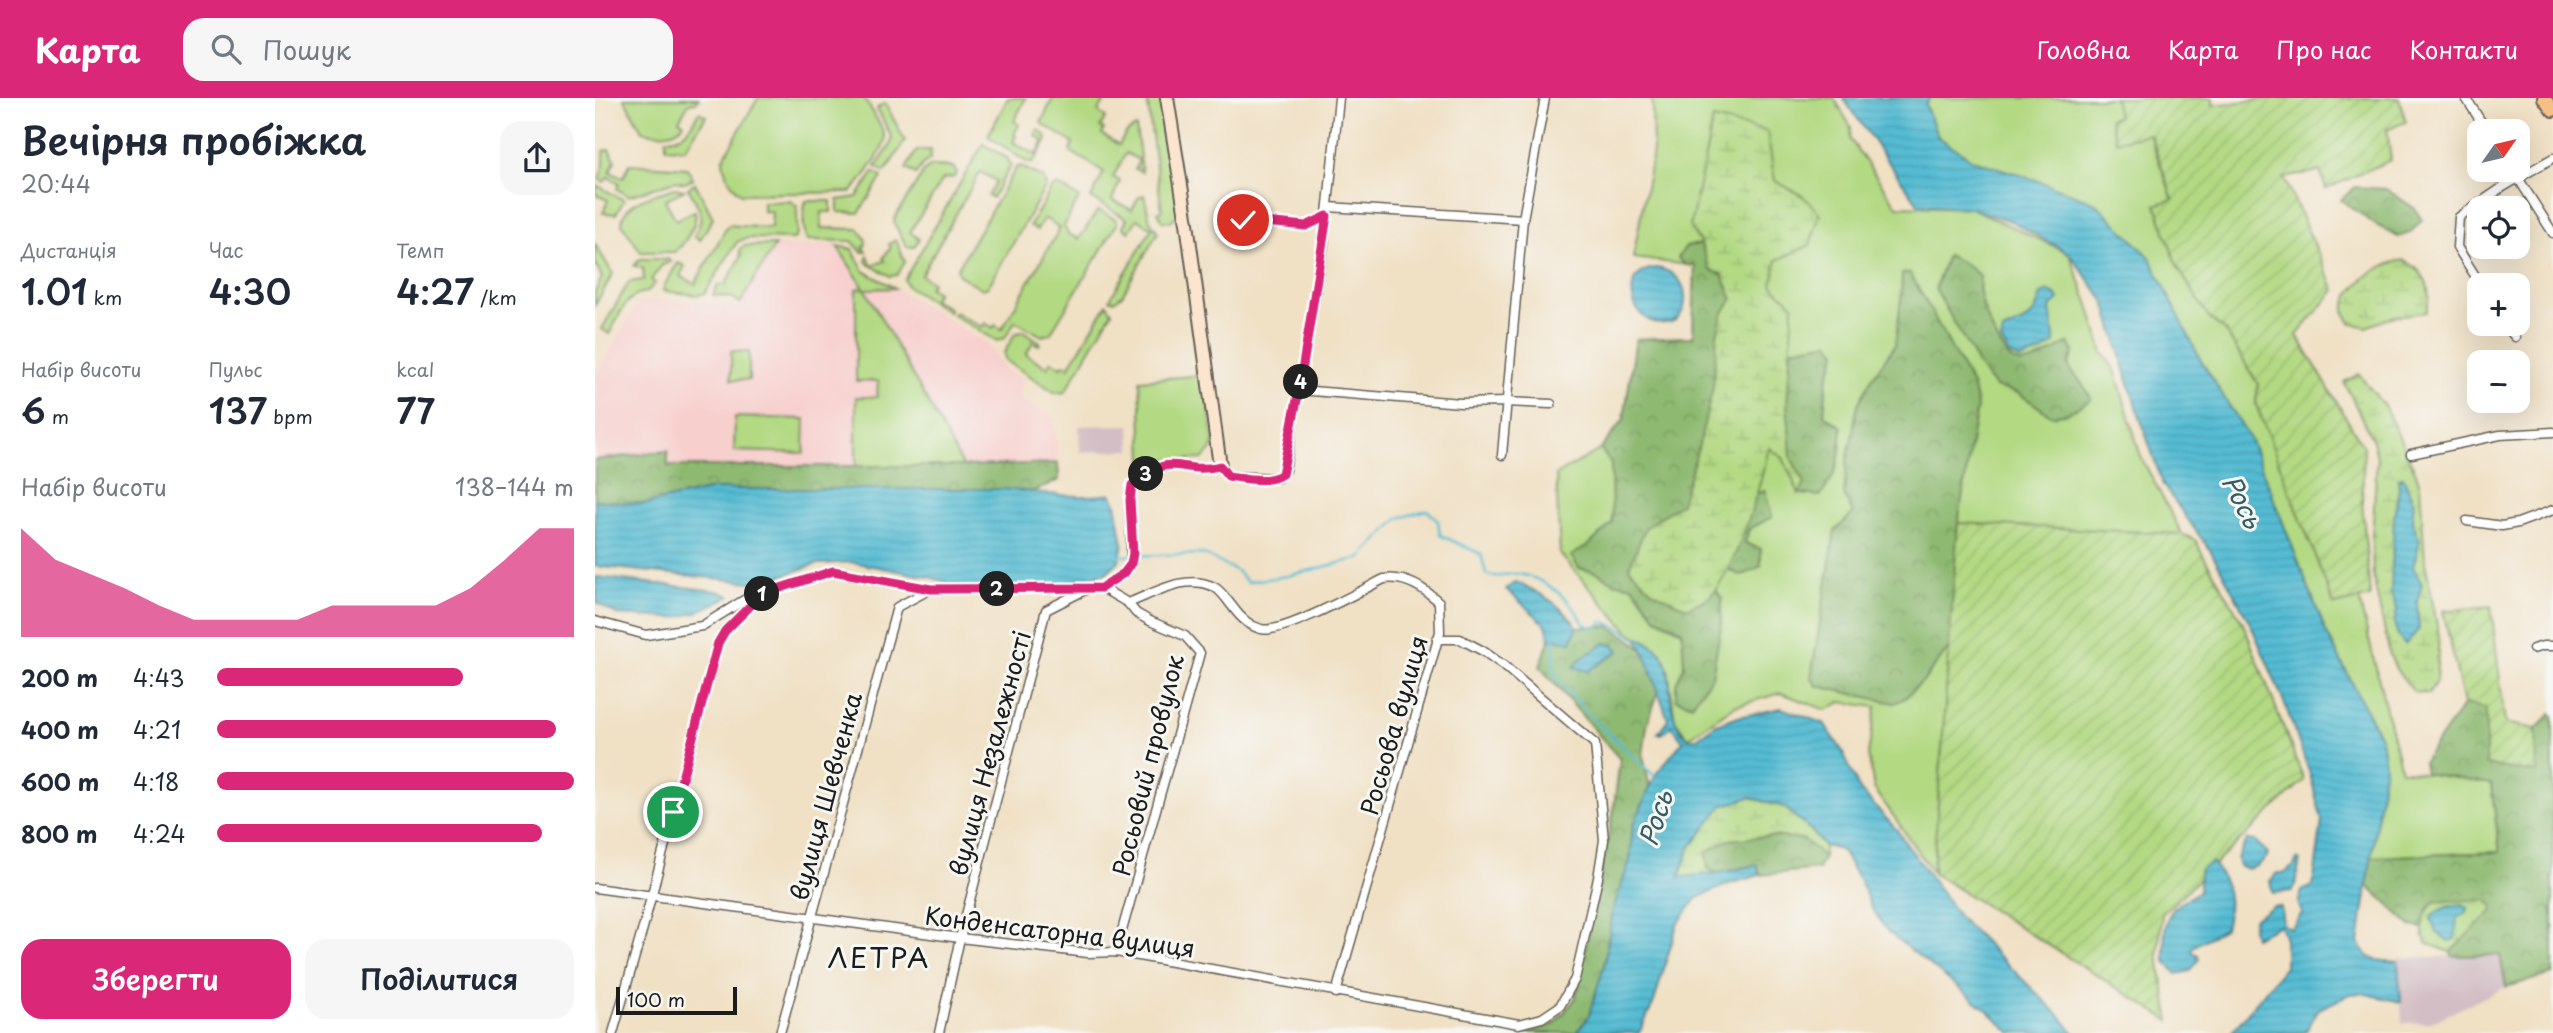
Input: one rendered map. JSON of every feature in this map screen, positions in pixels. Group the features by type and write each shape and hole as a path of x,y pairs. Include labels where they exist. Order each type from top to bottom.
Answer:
{"main road":[{"path":"2544,98 2553,110"}],"street":[{"path":"1167,98 1220,466 1228,476 1246,478 1277,478 1285,470 1327,212 1339,98"},
{"path":"1502,455 1523,219 1545,98"},
{"path":"2466,98 2479,119"},
{"path":"2531,172 2553,158"},
{"path":"2473,273 2457,247 2459,217 2514,182"},
{"path":"2521,182 2553,233"},
{"path":"1243,220 1306,226 1327,212 1523,219"},
{"path":"1299,390 1461,403 1551,404"},
{"path":"2411,454 2500,435 2553,432"},
{"path":"595,621 646,635 702,626 749,597 833,571 931,589 1101,588 1124,573 1132,558 1132,485 1155,468 1167,464 1210,468 1220,466"},
{"path":"2467,521 2502,526 2553,510"},
{"name":"Росьова вулиця","path":"1128,603 1186,580 1216,587 1238,614 1263,630 1292,623 1384,579 1394,578 1415,584 1439,602 1440,632 1336,993"},
{"name":"Росьовий провулок","path":"1101,588 1128,603 1136,613 1185,636 1200,653 1116,952"},
{"name":"вулиця Шевченка","path":"780,1033 897,607 931,589"},
{"name":"вулиця Незалежності","path":"939,1033 960,938 1046,610 1088,589"},
{"path":"613,1033 718,643 725,631 762,594"},
{"name":"Конденсаторна вулиця","path":"595,888 960,938 1088,953 1116,952 1519,1024 1542,1017 1560,1006 1575,979 1604,840 1595,744 1493,658 1460,639 1437,639"},
{"path":"2533,649 2553,646"}],"shaded area":[{"path":"775,245 837,246 864,289 895,288 987,343 1003,367 1024,380 1018,397 1054,418 1058,463 963,466 667,466 668,451 600,459 595,456 595,377 637,303 649,300 707,302 730,304 737,308"},
{"path":"1130,425 1131,450 1080,452 1079,426"},
{"path":"2500,955 2506,987 2432,1022 2402,1023 2398,958"}],"green space":[{"path":"624,98 699,98 696,102 689,103 679,120 684,123 676,131 659,133 642,131"},
{"path":"758,98 864,98 885,137 882,149 851,192 742,194 729,179 723,159"},
{"path":"1008,98 1026,98 1014,121 1019,125 1013,142 1036,155 1044,141 1035,135 1038,130 1046,136 1047,140 1033,163 1028,163 988,136"},
{"path":"1053,98 1107,98 1098,112 1106,117 1100,127 1104,129 1102,134 1119,145 1126,133 1136,127 1142,172 1135,169 1139,160 1126,153 1113,177 1120,181 1112,200 1132,210 1138,198 1144,195 1150,221 1158,232 1122,295 1114,301 1110,299 1152,228 1137,219 1129,232 1123,227 1127,219 1091,198 1104,172 1070,151 1073,143 1041,123"},
{"path":"1147,98 1161,98 1179,211 1170,221 1162,221 1158,212 1162,211"},
{"path":"1652,98 1834,98 1851,127 1850,139 1897,206 1971,208 2069,253 2089,305 2103,353 2115,370 2141,457 2182,534 1958,524 1933,873 1874,788 1868,754 1876,707 1841,702 1826,710 1781,693 1735,706 1688,738 1675,720 1668,668 1646,641 1629,632 1560,554 1556,475 1601,449 1624,419 1636,339 1693,337 1695,266 1633,258 1653,151"},
{"path":"1930,98 2114,98 2119,116 2111,119 2149,134 2173,200 2156,205 2209,318 2225,330 2258,384 2256,404 2335,604 2359,599 2401,770 2491,783 2500,852 2371,857 2385,765 2381,739 2326,632 2250,439 2200,359 2036,180 1973,160 1938,137 1925,104"},
{"path":"2114,98 2213,98 2213,105 2278,98 2399,98 2406,122 2387,129 2391,160 2326,189 2320,171 2284,178 2335,290 2297,335 2364,448 2362,502 2370,597 2334,605 2256,404 2258,384 2225,330 2209,318 2177,266 2156,205 2173,199 2150,134 2116,141 2110,119 2118,116"},
{"path":"885,103 905,141 885,172 876,167 890,146 892,138 877,108"},
{"path":"699,112 706,116 685,149 666,148 666,139 682,134"},
{"path":"1713,119 1767,131 1775,181 1803,196 1820,214 1810,245 1777,260 1772,285 1793,305 1787,404 1791,458 1805,483 1799,494 1783,458 1769,448 1754,504 1730,565 1711,595 1687,608 1652,591 1629,567 1646,527 1681,503 1713,387 1717,334 1723,313 1733,299 1722,274 1710,270 1701,244 1690,227"},
{"path":"983,144 1007,158 1011,165 992,198 988,196 996,181 980,172 921,275 932,282 929,288 937,292 933,299 950,309 949,312 907,286 904,280"},
{"path":"609,149 615,160 610,172 623,178 630,164 687,168 693,179 685,183 675,181 629,196 617,189 619,183 608,177 604,182 599,179 604,165 604,151"},
{"path":"917,150 931,150 930,159 916,174 906,169"},
{"path":"932,166 953,167 957,173 954,177 943,179 910,232 919,239 914,247 907,247 894,219 925,170"},
{"path":"1020,166 1043,178 1046,186 988,287 983,289 959,275 957,269 1016,168"},
{"path":"874,172 882,177 859,213 838,212 838,200 857,197"},
{"path":"695,183 713,218 700,240 694,236 700,222 700,211 688,188"},
{"path":"596,185 624,200 616,214 603,213 608,200 595,194"},
{"path":"1058,185 1079,198 1064,226 1068,234 1079,239 1098,210 1117,220 1117,224 1050,334 1042,336 1015,321 1005,338 997,341 953,315 955,312 982,327 985,323 1002,329 1060,228 1044,218 1037,230 1030,226 1051,189"},
{"path":"2355,187 2386,189 2414,208 2422,220 2410,233 2398,237 2341,200"},
{"path":"675,188 684,190 665,200 676,220 695,211 695,221 690,233 675,252 641,252 622,224 624,216 634,203"},
{"path":"791,201 797,207 797,234 794,239 747,238 737,242 705,293 699,295 663,291 678,263 685,266 680,276 695,284 728,225 771,228 772,212 763,211 763,202"},
{"path":"806,201 831,201 831,212 822,212 821,228 859,229 866,240 863,247 866,252 862,252 852,241 807,240 803,220"},
{"path":"896,240 905,262 897,275 890,276 868,264 868,256 872,265 885,261 883,258 891,247 889,244"},
{"path":"595,244 613,274 595,305 595,292 602,278 595,262"},
{"path":"1701,244 1710,270 1722,274 1733,299 1741,498 1765,491 1772,517 1749,529 1745,543 1761,549 1761,566 1742,576 1729,570 1735,533 1710,596 1715,589 1722,598 1721,627 1712,676 1692,705 1676,699 1676,683 1684,666 1682,631 1656,618 1633,586 1614,582 1596,572 1579,568 1571,556 1590,544 1612,523 1611,464 1601,449 1624,419 1636,339 1693,337 1695,266 1686,265 1678,258 1686,246"},
{"path":"775,245 740,303 733,298 713,295 718,285 725,285 741,257 740,250 743,246"},
{"path":"837,246 852,249 864,271 895,288 865,289 963,466 856,467 856,397 877,397 878,381 856,381 856,289 864,288"},
{"path":"1947,255 1964,263 1980,276 1980,293 1989,321 2000,344 2013,360 2019,363 2032,361 2069,343 2074,352 2068,365 2091,399 2068,413 2052,416 2018,393 1995,387 1980,368 1935,289"},
{"path":"640,259 668,259 671,262 662,265 651,280 655,283 647,292 640,293 628,302 609,334 602,329 629,282 644,280 643,268 634,266"},
{"path":"2404,260 2418,270 2426,282 2429,295 2426,312 2395,316 2366,327 2351,323 2344,311 2358,284 2375,271"},
{"path":"1910,273 1973,387 1977,406 1958,523 1949,648 1925,679 1904,699 1894,703 1817,686 1811,677 1835,531 1853,513 1844,495 1858,404 1895,345 1902,274"},
{"path":"1107,304 1112,312 1065,392 1056,393 1005,360 1004,353 1015,334 1023,331 1040,342 1039,345 1033,342 1026,354 1047,367 1051,361 1062,367 1064,364 1069,367"},
{"path":"1829,342 1837,351 1827,380 1824,415 1842,427 1839,456 1835,472 1820,496 1799,494 1805,483 1791,458 1787,404 1791,349"},
{"path":"731,351 749,352 749,380 731,380"},
{"path":"2359,374 2385,407 2420,486 2425,561 2439,636 2436,681 2429,694 2414,692 2396,669 2390,655 2379,605 2373,575 2372,540 2377,457 2373,441 2344,382"},
{"path":"1205,375 1214,443 1211,451 1202,459 1143,461 1140,380"},
{"path":"735,417 805,419 804,453 734,451"},
{"path":"668,451 668,466 963,466 1058,463 1059,480 1034,491 713,489 645,504 595,500 595,460"},
{"path":"1958,523 2182,534 2197,541 2242,621 2304,780 2162,914 2158,956 2170,1021 1933,873"},
{"path":"2491,606 2505,723 2536,729 2537,773 2486,765 2486,708 2464,704 2443,611"},
{"path":"1609,626 1644,651 1658,693 1647,725 1643,756 1650,788 1633,826 1630,860 1613,910 1604,966 1589,1015 1577,1033 1520,1033 1553,1025 1575,999 1613,814 1620,759 1540,667 1550,638 1570,642 1577,627"},
{"path":"2464,704 2486,708 2537,772 2536,729 2551,714 2553,716 2553,974 2506,987 2500,955 2452,956 2449,941 2431,919 2421,928 2411,926 2367,885 2371,857 2500,852 2491,784 2425,773 2423,762"},
{"path":"1750,797 1784,807 1811,830 1824,846 1824,857 1803,839 1772,836 1728,840 1706,852 1708,869 1718,873 1679,878 1690,848 1722,805"},
{"path":"1772,836 1803,839 1824,857 1818,869 1760,875 1756,865 1718,873 1708,869 1706,852 1728,840"},
{"path":"2485,900 2493,905 2492,912 2450,952 2426,943 2423,920 2435,901"}],"water":[{"name":"Рось","path":"1843,98 1930,98 1925,105 1938,137 1973,160 2096,203 2150,257 2200,359 2250,439 2326,632 2381,739 2385,765 2359,942 2369,957 2398,961 2401,1002 2361,993 2350,994 2317,1010 2305,1033 2231,1033 2285,967 2285,939 2280,925 2254,937 2254,918 2274,906 2281,907 2283,924 2291,929 2302,913 2298,903 2302,891 2313,886 2322,821 2310,774 2284,702 2251,625 2212,553 2163,485 2131,391 2105,302 2069,253 2011,221 1971,208 1918,204"},
{"path":"1656,268 1678,278 1685,296 1681,314 1667,323 1654,322 1644,317 1633,298 1636,279 1644,271"},
{"path":"2048,291 2059,300 2050,308 2055,343 2040,353 2020,360 2009,354 2001,340 2003,331 2032,315 2041,294"},
{"path":"2403,477 2414,503 2412,521 2420,540 2413,567 2422,584 2417,602 2419,629 2405,645 2398,636 2394,623 2397,609 2391,593 2394,516 2398,478"},
{"path":"713,489 1002,489 1070,496 1111,494 1116,503 1123,544 1119,561 1106,573 1036,590 962,587 929,577 852,562 817,564 760,583 595,566 595,500 645,504"},
{"path":"596,577 718,591 730,596 695,613 673,618 618,615 597,603"},
{"path":"1516,582 1550,600 1565,612 1577,627 1571,642 1550,638 1546,625 1506,589"},
{"name":"Рось","path":"1636,637 1653,645 1663,655 1668,668 1673,711 1678,725 1688,738 1697,738 1715,725 1733,718 1781,708 1824,723 1843,752 1859,789 1896,829 1959,917 2074,1033 2011,1033 1987,1010 1888,932 1872,909 1860,881 1841,850 1824,846 1811,830 1784,807 1750,797 1722,806 1690,848 1679,877 1757,865 1760,875 1729,884 1697,898 1677,925 1654,1002 1639,1033 1577,1033 1589,1015 1604,966 1613,910 1630,860 1633,826 1656,774 1683,741 1672,726 1661,734 1658,733 1668,719 1644,651"},
{"path":"1605,643 1614,645 1619,651 1588,671 1574,667 1580,659"},
{"path":"2247,840 2255,841 2268,853 2257,866 2248,869 2239,866 2237,858"},
{"path":"2297,859 2300,861 2292,891 2273,893 2270,881 2277,873 2284,873 2294,866"},
{"path":"2212,862 2227,893 2225,928 2193,947 2192,952 2198,955 2199,960 2190,971 2177,974 2165,961 2168,919 2178,905 2199,892 2199,870"},
{"path":"2461,904 2468,907 2467,912 2457,918 2455,938 2449,941 2436,932 2431,919 2433,914 2447,907"}],"waterway":[{"path":"1120,556 1203,554 1237,571 1247,582 1287,576 1360,558 1399,518 1427,510 1438,521 1440,535 1481,554 1486,574 1518,574 1538,580 1565,599 1584,624 1595,628 1603,622 1608,623 1637,638"},
{"name":"Рось","path":"1554,636 1554,675 1593,719 1657,778"}],"district":[{"name":"ЛЕТРА","path":"879,956"}],"route":[{"path":"673,812 718,643 725,631 762,594 833,571 931,589 1101,588 1124,573 1131,564 1132,485 1155,468 1167,464 1199,468 1220,466 1228,476 1268,479 1282,474 1285,470 1299,390 1327,216 1306,226 1243,220"}]}
